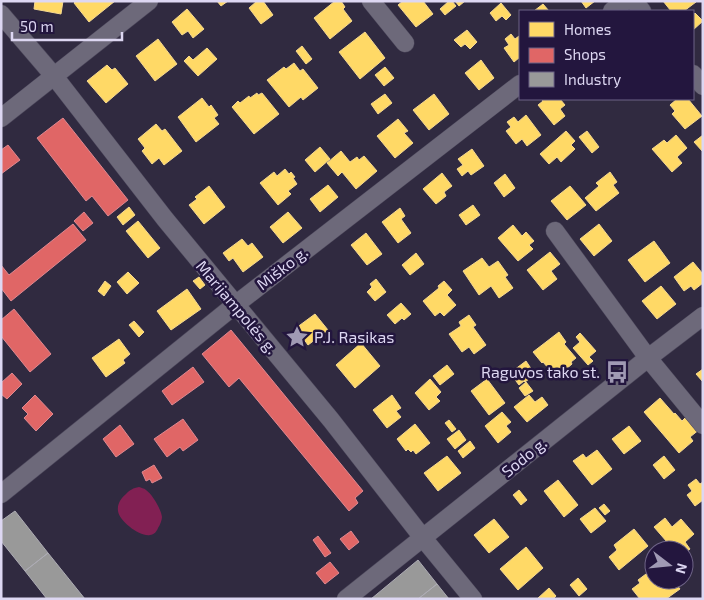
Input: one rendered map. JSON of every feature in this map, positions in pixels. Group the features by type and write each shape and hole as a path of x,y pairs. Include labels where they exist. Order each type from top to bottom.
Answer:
{"street":[{"path":"1,118 149,1"},
{"path":"371,1 405,43"},
{"path":"613,10 625,1"},
{"name":"Marijampolės g.","path":"1,14 54,76 165,219 235,305 332,420 423,538 473,599"},
{"path":"694,75 703,86"},
{"name":"Miško g.","path":"1,494 235,305 519,85"},
{"path":"556,231 648,358 703,425"},
{"name":"Sodo g.","path":"346,599 703,316"}],"shaded area":[{"path":"139,487 145,489 151,495 158,506 162,518 156,532 151,535 141,534 131,528 122,519 118,511 122,497 130,490"}],"building: Homes":[{"path":"35,1 63,1 61,14 34,9"},
{"path":"76,1 115,1 89,22 74,3"},
{"path":"217,1 228,1 221,6"},
{"path":"257,1 263,1 273,15 261,24 249,8"},
{"path":"335,1 341,1 345,7 343,9 352,21 330,39 314,18"},
{"path":"403,1 423,1 433,14 416,27 398,5"},
{"path":"449,1 452,1 456,6 445,15 440,9"},
{"path":"455,1 465,1 459,6"},
{"path":"581,1 595,1 586,8"},
{"path":"663,1 696,2 685,10 670,10"},
{"path":"501,3 511,15 506,20 502,16 496,21 490,13"},
{"path":"543,4 548,10 535,10"},
{"path":"187,9 204,29 193,38 188,31 182,35 172,22"},
{"path":"694,14 703,21 694,29"},
{"path":"467,30 477,42 470,49 465,44 461,47 454,40"},
{"path":"365,32 385,58 360,79 339,52"},
{"path":"511,34 515,39 519,36 519,58 514,62 504,48 509,45 505,39"},
{"path":"158,39 177,64 155,81 136,56"},
{"path":"302,46 312,59 306,64 296,51"},
{"path":"207,48 217,59 198,76 184,61 189,56 193,60"},
{"path":"481,60 494,78 479,90 465,73"},
{"path":"294,63 300,71 303,69 318,88 303,100 301,97 289,107 267,80 284,67 286,69"},
{"path":"107,65 112,70 115,68 128,84 106,103 87,81"},
{"path":"385,67 394,78 384,86 375,75"},
{"path":"257,93 258,95 262,93 279,114 254,134 232,107 238,101 240,103"},
{"path":"385,94 392,103 378,114 371,104"},
{"path":"434,94 449,114 429,130 413,110"},
{"path":"202,98 209,107 211,105 218,115 214,118 219,124 196,142 178,117"},
{"path":"561,100 565,105 560,109 565,116 554,125 538,105 543,101"},
{"path":"676,100 689,100 702,116 685,129 672,114 675,111 670,105"},
{"path":"526,115 541,135 527,146 522,139 516,144 506,131 511,127 507,122 514,117 518,122"},
{"path":"398,119 408,131 404,133 413,143 395,158 377,136"},
{"path":"156,124 162,131 165,129 182,151 164,165 159,158 152,164 142,151 145,148 138,139"},
{"path":"566,131 575,141 571,145 575,149 561,162 557,157 549,164 540,154"},
{"path":"587,131 599,147 592,153 579,137"},
{"path":"676,135 687,148 677,157 682,163 672,172 652,149 664,140 667,143"},
{"path":"703,135 703,152 694,142"},
{"path":"320,147 330,159 315,172 305,160"},
{"path":"472,149 484,166 471,175 468,171 462,176 457,169 463,165 458,159"},
{"path":"341,151 350,162 357,157 359,160 364,156 377,171 356,189 342,172 338,176 327,163"},
{"path":"285,169 295,177 293,178 297,184 288,191 291,194 278,205 260,183 274,172 277,176"},
{"path":"610,172 617,182 613,185 619,193 596,211 585,198 599,186 596,183"},
{"path":"442,173 452,186 444,192 446,196 436,204 423,189"},
{"path":"505,174 515,188 504,197 494,183"},
{"path":"328,185 338,197 320,212 310,199"},
{"path":"209,186 225,207 204,224 189,205 197,199 195,197"},
{"path":"570,186 586,205 567,220 551,201"},
{"path":"473,205 480,215 466,225 459,215"},
{"path":"129,207 135,215 123,225 117,217"},
{"path":"400,208 405,216 401,219 411,233 398,243 382,222"},
{"path":"288,212 302,228 283,243 270,227"},
{"path":"138,221 160,248 148,258 126,231"},
{"path":"599,224 612,241 594,256 580,239"},
{"path":"513,225 522,236 526,232 534,241 529,245 533,249 518,261 498,238"},
{"path":"366,233 382,254 367,265 351,245"},
{"path":"242,239 248,246 252,243 263,257 243,272 233,258 229,261 223,253"},
{"path":"654,241 670,263 645,282 628,260"},
{"path":"550,252 560,264 551,271 557,279 543,290 527,270"},
{"path":"416,253 424,264 410,275 402,265"},
{"path":"482,258 489,267 498,261 508,275 505,277 513,288 499,298 491,286 479,295 463,271"},
{"path":"693,262 703,274 703,283 694,290 691,286 684,291 674,277"},
{"path":"128,272 139,283 127,294 117,282"},
{"path":"199,277 205,285 200,289 193,281"},
{"path":"376,279 386,292 375,301 367,292 372,287 370,284"},
{"path":"105,281 111,286 104,296 98,291"},
{"path":"444,281 452,290 447,295 456,305 444,316 440,312 435,316 423,301 439,288 438,286"},
{"path":"661,286 676,304 657,319 642,301"},
{"path":"187,289 201,309 171,330 157,311"},
{"path":"401,303 411,314 395,324 387,315"},
{"path":"315,314 328,330 308,345 296,328"},
{"path":"469,315 476,325 473,327 486,345 474,354 469,347 462,352 449,334 461,326 459,322"},
{"path":"134,321 144,332 139,337 129,325"},
{"path":"559,332 566,342 564,344 576,358 558,376 551,368 549,369 542,363 533,352"},
{"path":"580,333 596,351 589,357 593,361 588,365 573,348 580,342 576,337"},
{"path":"119,339 130,354 123,360 125,363 106,377 92,358"},
{"path":"361,343 380,366 355,388 336,365"},
{"path":"526,361 534,373 533,376 519,385 510,373"},
{"path":"447,365 454,374 440,385 433,376"},
{"path":"703,369 703,382 696,374"},
{"path":"430,379 441,392 436,397 440,401 429,410 415,393"},
{"path":"487,379 505,403 489,415 471,391"},
{"path":"526,382 533,391 525,396 519,388"},
{"path":"392,395 401,408 396,411 401,417 387,428 373,410"},
{"path":"529,395 535,402 542,397 548,405 527,422 514,407"},
{"path":"660,398 682,421 688,415 700,429 690,437 693,441 679,453 644,412"},
{"path":"502,412 511,422 506,426 511,432 498,443 485,426"},
{"path":"449,420 456,429 452,432 445,423"},
{"path":"415,424 430,443 416,454 413,450 411,452 408,449 406,451 397,439"},
{"path":"629,426 641,441 624,454 612,439"},
{"path":"459,430 466,440 455,449 447,439"},
{"path":"470,441 475,448 463,458 458,451"},
{"path":"597,450 612,469 592,485 573,461 583,454 586,458"},
{"path":"447,456 461,473 438,491 424,473"},
{"path":"664,456 675,470 664,479 653,465"},
{"path":"696,479 700,484 703,482 703,500 695,506 687,495 692,491 688,485"},
{"path":"558,480 578,505 564,517 544,491"},
{"path":"519,490 527,500 521,505 513,495"},
{"path":"604,504 610,511 605,515 599,508"},
{"path":"595,508 606,521 591,533 580,519"},
{"path":"665,518 672,527 681,519 694,534 687,540 665,540 654,527"},
{"path":"494,519 509,537 489,553 474,535"},
{"path":"634,529 644,541 644,549 619,570 609,557 617,550 614,545"},
{"path":"526,547 543,568 518,590 500,569"},
{"path":"644,576 644,590 679,590 666,599 640,599 632,589 640,583 638,580"},
{"path":"578,578 587,589 579,596 570,585"},
{"path":"549,588 556,596 553,599 537,599"}],"building: Shops":[{"path":"63,118 128,200 108,216 92,196 86,201 37,138"},
{"path":"8,145 20,160 1,174 1,150"},
{"path":"84,212 93,223 83,231 74,221"},
{"path":"73,224 86,240 11,301 1,288 1,265 9,275"},
{"path":"14,309 51,354 30,372 1,336 1,320"},
{"path":"231,330 363,491 355,498 358,503 349,511 239,378 229,387 202,354"},
{"path":"193,367 204,382 172,405 162,391"},
{"path":"12,373 22,384 7,399 1,394 1,383"},
{"path":"35,395 53,414 36,431 24,418 28,414 22,408"},
{"path":"183,419 198,440 183,451 180,447 167,457 154,439"},
{"path":"120,425 134,444 116,457 103,439"},
{"path":"154,465 162,478 152,483 150,479 146,481 142,472"},
{"path":"351,531 359,542 349,550 340,539"},
{"path":"318,536 331,553 325,557 313,540"},
{"path":"330,562 339,573 325,584 316,573"}],"building: Industry":[{"path":"15,511 48,553 25,571 1,541 1,521"},
{"path":"48,553 85,599 47,599 25,571"},
{"path":"418,560 437,584 418,599 371,599"},
{"path":"437,584 449,599 418,599"}],"place":[{"name":"P.J. Rasikas","path":"297,337"},
{"name":"Raguvos tako st.","path":"617,372"}]}
